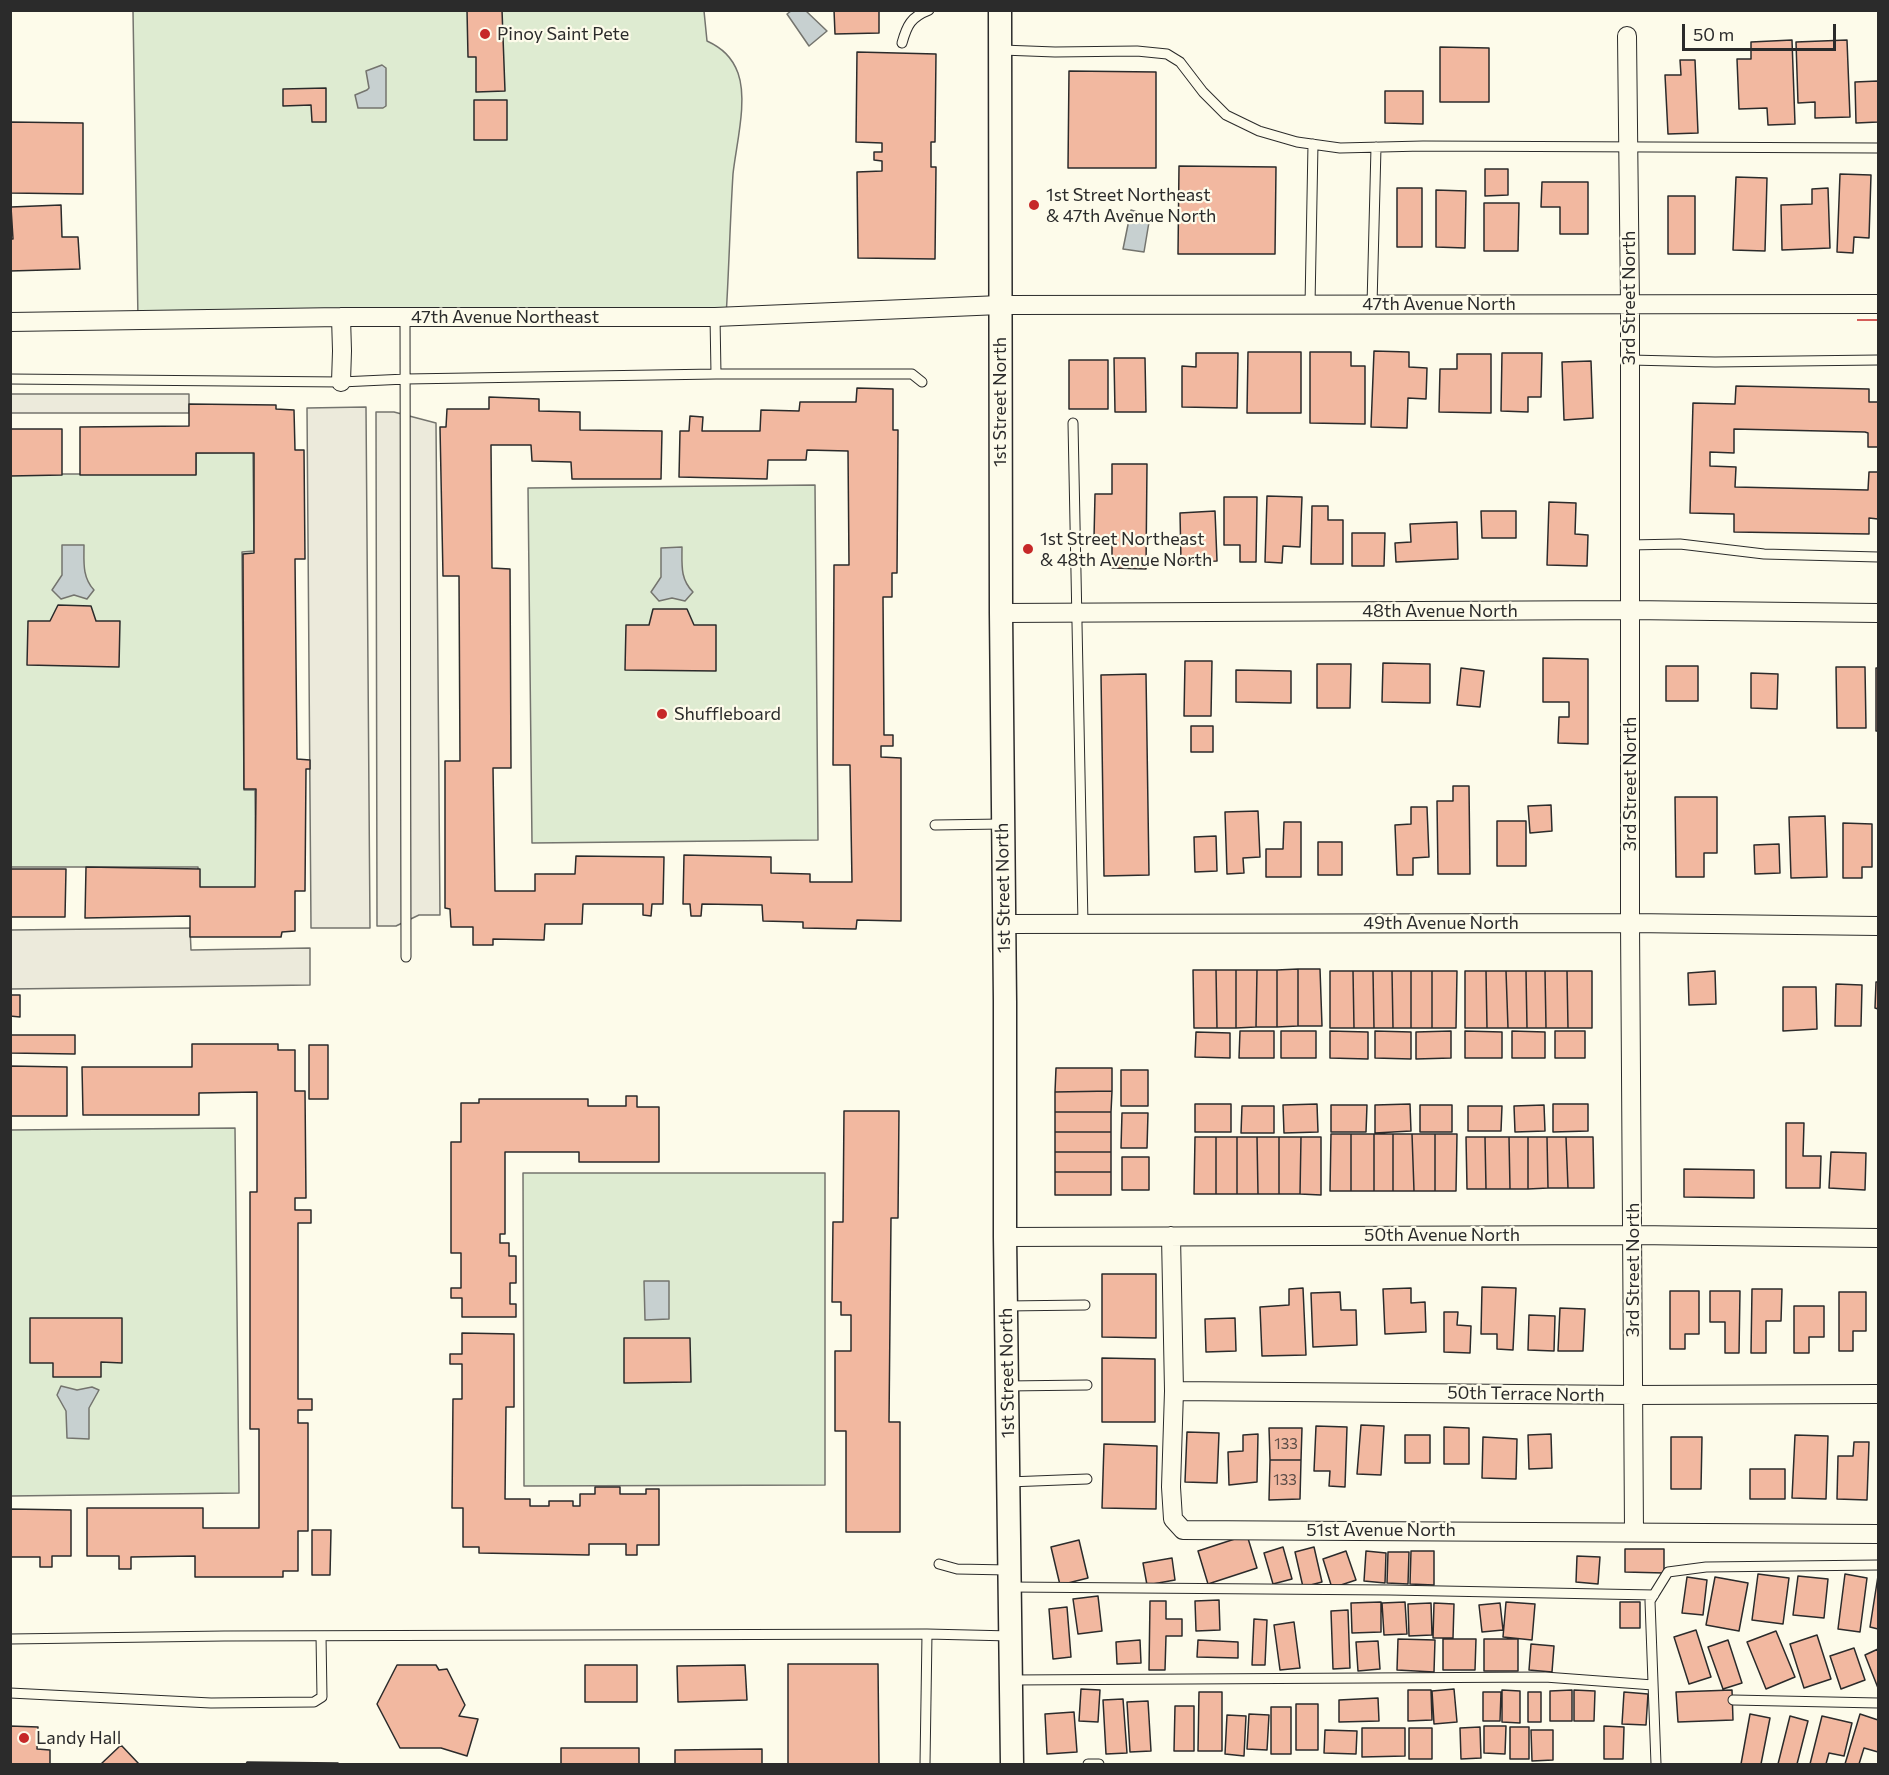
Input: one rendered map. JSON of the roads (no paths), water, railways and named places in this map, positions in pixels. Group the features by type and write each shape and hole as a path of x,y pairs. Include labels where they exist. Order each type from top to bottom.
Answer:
{"street":[{"name":"1st Street North","path":"1000,10 1002,824 1012,1764"},
{"name":"3rd Street North","path":"1628,36 1634,1531"},
{"name":"47th Avenue North","path":"1000,305 1878,304"},
{"name":"47th Avenue Northeast","path":"10,322 341,317 715,317 1000,305"},
{"path":"340,382 341,317"},
{"name":"48th Avenue North","path":"1001,613 1629,610 1878,613"},
{"name":"49th Avenue North","path":"1003,924 1630,923 1878,926"},
{"name":"50th Avenue North","path":"1005,1237 1634,1234 1878,1238"},
{"name":"51st Avenue North","path":"1171,1236 1174,1391 1171,1487 1173,1519 1183,1530 1878,1534"},
{"name":"50th Terrace North","path":"1174,1391 1634,1395 1878,1394"}],"lane":[{"path":"902,43 906,29 916,15 929,10"},
{"path":"1001,50 1137,51 1167,54 1180,62 1203,92 1226,115 1259,131 1297,142 1340,148 1878,148"},
{"path":"1310,304 1313,144"},
{"path":"1372,304 1376,147"},
{"path":"405,317 406,957"},
{"path":"715,317 716,374"},
{"path":"1630,360 1715,362 1878,360"},
{"path":"10,379 340,382 716,374 912,374 922,382"},
{"path":"1073,423 1083,924"},
{"path":"1629,545 1680,544 1764,554 1878,557"},
{"path":"935,825 1002,824"},
{"path":"1006,1306 1085,1305"},
{"path":"1007,1386 1087,1385"},
{"path":"1008,1482 1087,1479"},
{"path":"939,1564 1010,1579 1378,1590 1654,1595"},
{"path":"1656,1764 1650,1601 1668,1572 1706,1567 1878,1564"},
{"path":"10,1639 927,1634 1011,1636"},
{"path":"926,1764 927,1634"},
{"path":"10,1693 211,1703 314,1702 322,1697 321,1636"},
{"path":"1011,1680 1545,1677 1653,1685"},
{"path":"1733,1700 1878,1703"},
{"path":"1088,1764 1099,1764"}],"place":[{"name":"Pinoy Saint Pete","path":"485,34"},
{"name":"1st Street Northeast & 47th Avenue North","path":"1034,205"},
{"name":"1st Street Northeast & 48th Avenue North","path":"1028,549"},
{"name":"Shuffleboard","path":"662,714"},
{"name":"Landy Hall","path":"24,1738"}]}
